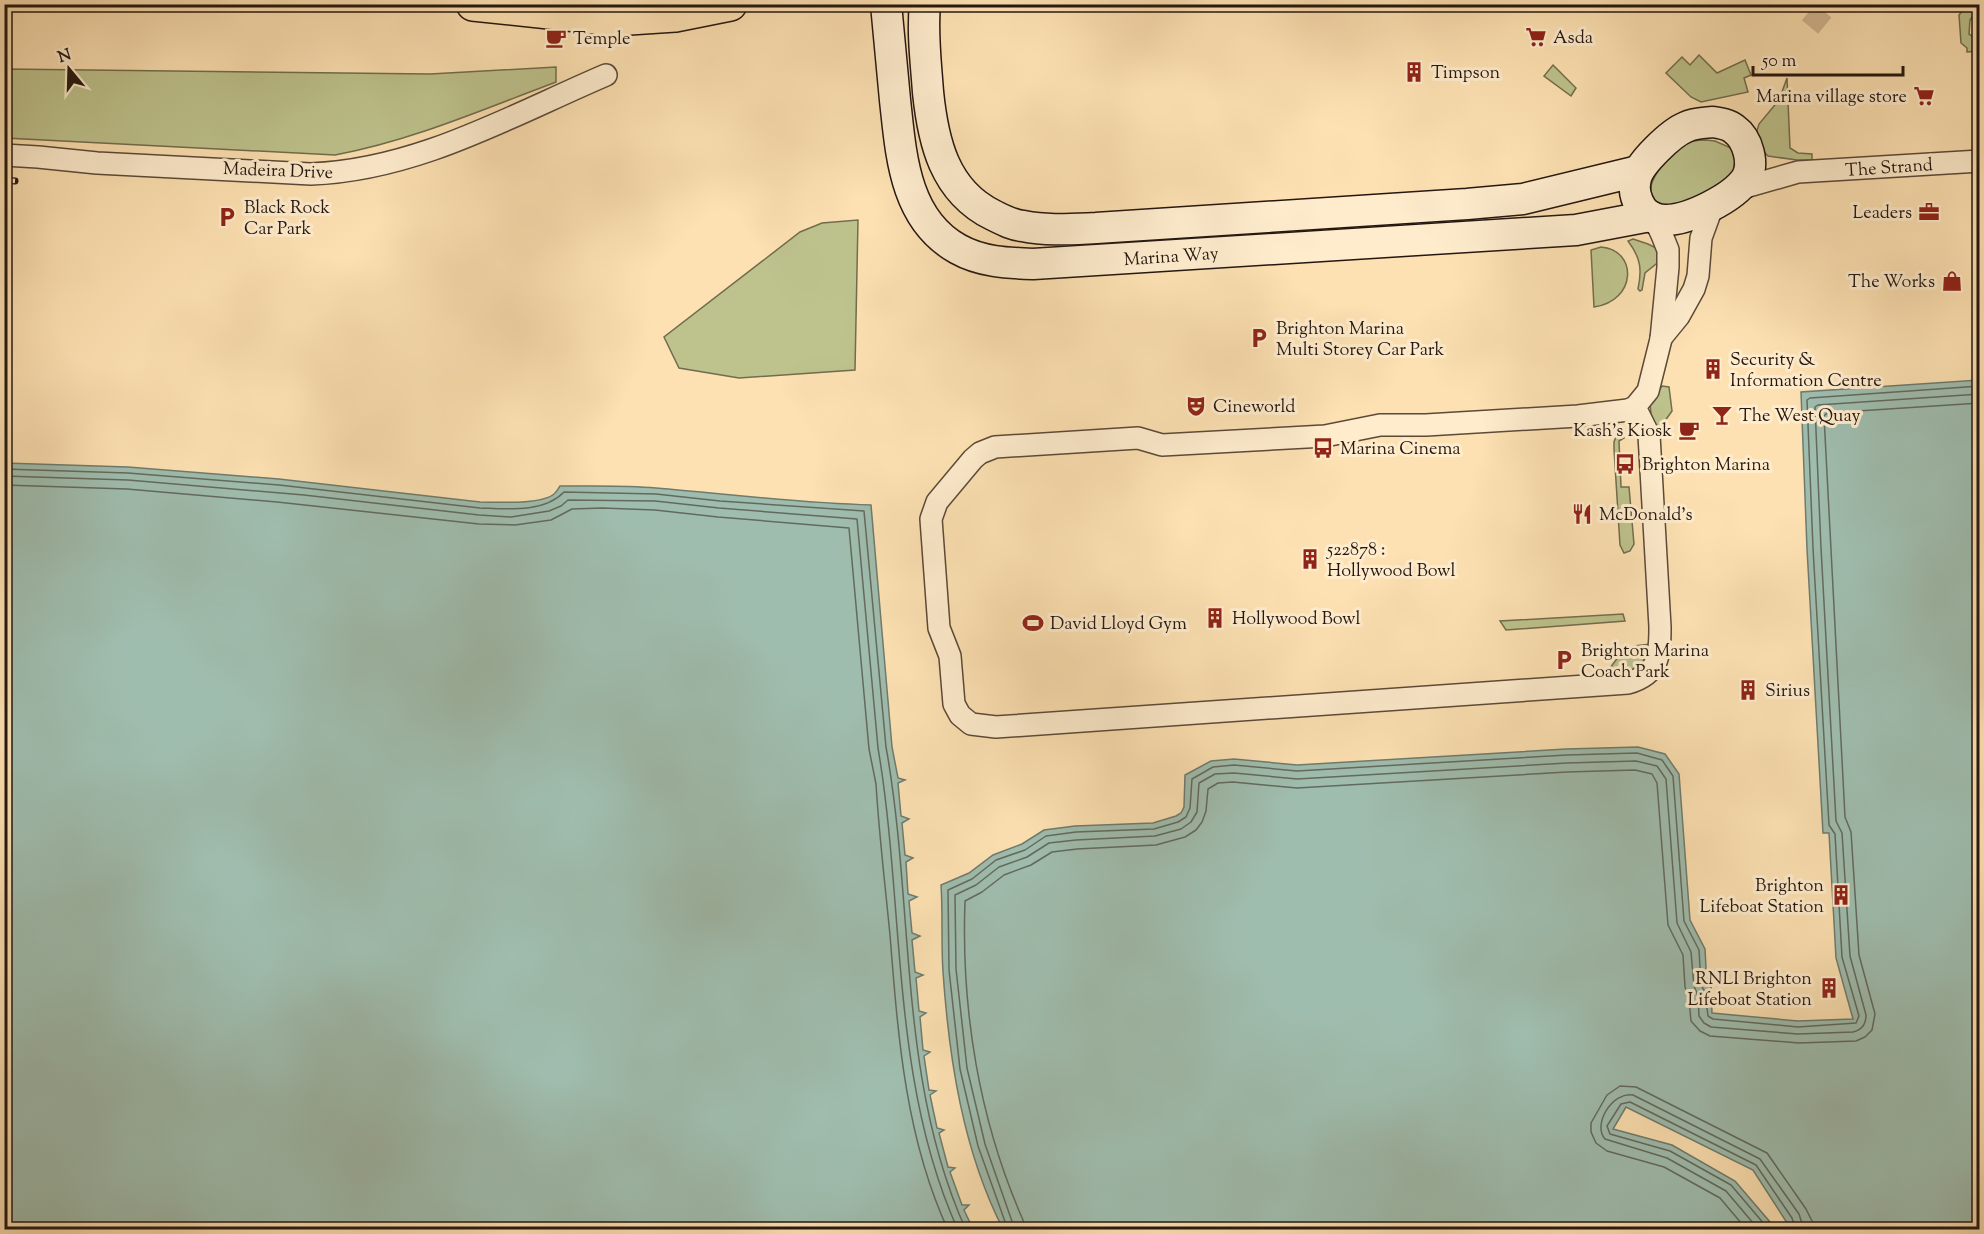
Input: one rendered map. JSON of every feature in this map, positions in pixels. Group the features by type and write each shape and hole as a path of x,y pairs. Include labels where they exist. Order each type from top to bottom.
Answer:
{"main road":[{"path":"473,4 614,19 675,15 730,4"}],"street":[{"name":"Marina Way","path":"886,4 900,148 909,188 925,220 936,233 958,249 973,256 995,262 1033,264 1576,230 1652,217"},
{"name":"Marina Way","path":"925,4 926,66 931,124 944,166 960,190 976,206 1015,225 1059,230 1107,228 1467,204 1523,199 1638,171"},
{"name":"Madeira Drive","path":"4,156 312,174 337,173 378,166 432,151 606,75"},
{"path":"1635,407 1649,435 1660,646 1659,656 1652,669 1638,680 1617,684 996,727 971,724 960,715 954,704 950,656 939,628 932,519 937,502 973,459 988,449 1002,446 1138,438 1162,445 1325,436 1380,425 1426,425 1578,416 1619,412 1635,407 1648,391 1661,339 1668,267 1668,250 1652,217 1641,207 1636,196 1635,183 1638,171 1673,134 1684,127 1701,123 1723,124 1735,129 1744,140 1748,151 1749,173 1745,180 1724,197 1699,212 1678,219 1652,217"},
{"name":"The Strand","path":"1748,151 1762,159 1798,172"},
{"name":"The Strand","path":"1724,197 1798,172 1980,161"},
{"path":"1661,339 1679,316 1694,289 1698,276 1701,238 1724,197"}],"green space":[{"path":"1966,6 1975,6 1975,13 1970,20 1969,34 1978,40 1979,51 1967,52 1967,48 1961,43 1959,15"},
{"path":"1699,55 1717,73 1745,60 1751,75 1744,78 1748,92 1701,102 1691,97 1666,73 1682,57 1690,65"},
{"path":"1553,65 1576,88 1571,96 1544,76"},
{"path":"556,67 556,82 419,133 335,155 5,138 5,69 430,74"},
{"path":"1787,78 1790,148 1798,153 1812,154 1812,160 1768,156 1763,151 1756,134 1759,124 1779,100"},
{"path":"1706,140 1731,148 1736,161 1733,177 1674,210 1657,203 1652,196 1651,188 1666,161 1687,143"},
{"path":"858,220 855,370 739,378 679,368 664,337 800,232 822,223"},
{"path":"1633,239 1658,249 1661,260 1645,273 1640,291 1638,289 1639,264 1636,253 1628,241"},
{"path":"1601,247 1613,250 1622,257 1628,276 1618,296 1608,303 1594,307 1591,250"},
{"path":"1662,386 1669,387 1672,411 1662,425 1656,427 1650,403"},
{"path":"1619,429 1624,438 1619,441 1621,487 1629,487 1634,544 1630,551 1624,553 1620,545 1614,449"},
{"path":"1623,614 1625,621 1506,630 1500,621"},
{"path":"1650,644 1652,656 1634,673 1607,672 1625,648 1630,650 1634,646"}],"water":[{"path":"1979,380 1979,1229 1791,1229 1753,1170 1626,1107 1613,1129 1672,1145 1735,1181 1770,1222 1773,1229 1003,1229 989,1199 968,1136 954,1071 943,972 941,885 969,873 993,855 1022,844 1044,830 1075,826 1153,823 1176,816 1184,807 1185,775 1211,761 1234,759 1297,765 1638,747 1665,754 1679,774 1690,920 1705,949 1707,986 1711,986 1712,1013 1798,1021 1853,1019 1836,958 1829,833 1823,833 1807,549 1801,392"},
{"path":"4,463 128,467 279,479 480,502 539,500 554,494 560,486 608,486 871,505 892,747 898,778 905,780 898,783 901,816 909,819 902,823 905,855 913,858 906,862 908,894 917,897 909,901 912,933 920,936 912,940 915,972 923,975 916,978 919,1011 926,1013 920,1017 923,1050 930,1052 924,1056 929,1090 936,1091 930,1095 937,1128 944,1130 939,1133 948,1167 955,1168 950,1172 962,1205 969,1205 964,1210 973,1229 5,1229"}],"tunnel":[{"path":"1810,27 1829,4"}],"railway":[{"path":"4,180 15,181"}],"place":[{"name":"Asda","path":"1536,37"},
{"name":"Temple","path":"556,38"},
{"name":"Timpson","path":"1414,72"},
{"name":"Marina village store","path":"1924,96"},
{"name":"Leaders","path":"1929,212"},
{"name":"Black Rock Car Park","path":"227,217"},
{"name":"The Works","path":"1952,281"},
{"name":"Brighton Marina Multi Storey Car Park","path":"1259,338"},
{"name":"Security & Information Centre","path":"1713,369"},
{"name":"Cineworld","path":"1196,406"},
{"name":"The West Quay","path":"1722,415"},
{"name":"Kash's Kiosk","path":"1689,430"},
{"name":"Marina Cinema","path":"1323,448"},
{"name":"Brighton Marina","path":"1625,464"},
{"name":"McDonald's","path":"1582,514"},
{"name":"522878 : Hollywood Bowl","path":"1310,559"},
{"name":"Hollywood Bowl","path":"1215,618"},
{"name":"David Lloyd Gym","path":"1033,623"},
{"name":"Brighton Marina Coach Park","path":"1564,660"},
{"name":"Sirius","path":"1748,690"},
{"name":"Brighton Lifeboat Station","path":"1841,895"},
{"name":"RNLI Brighton Lifeboat Station","path":"1829,988"}]}
